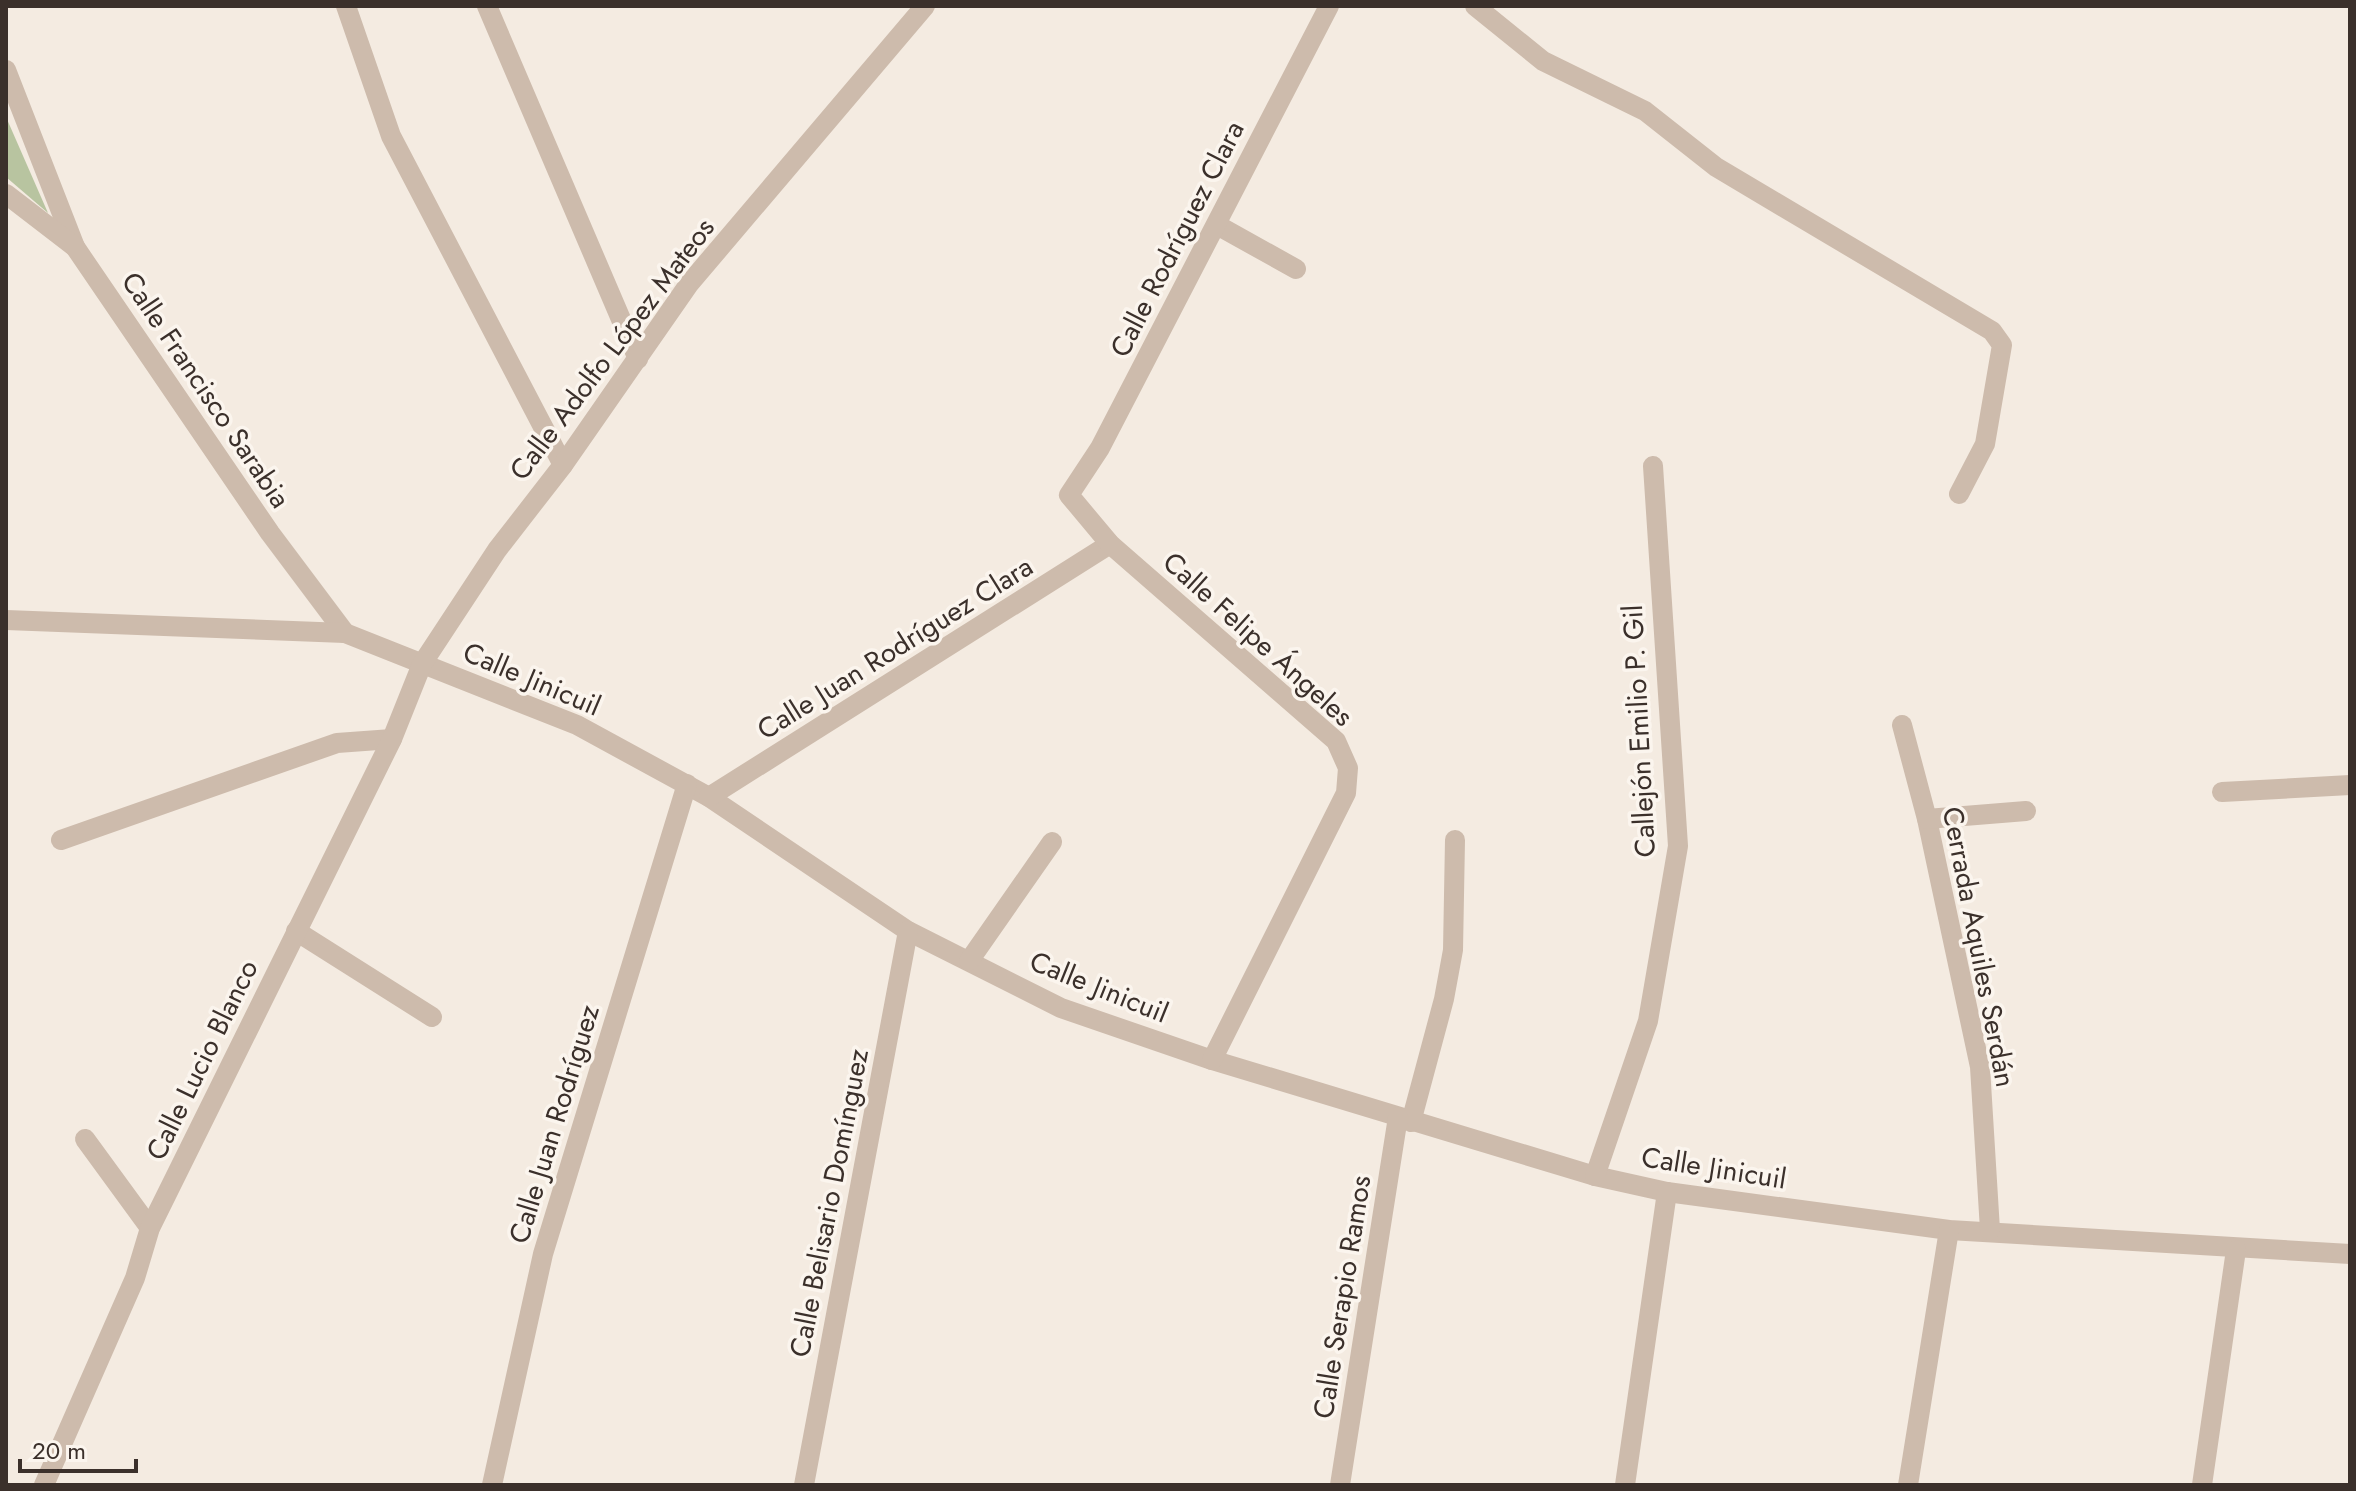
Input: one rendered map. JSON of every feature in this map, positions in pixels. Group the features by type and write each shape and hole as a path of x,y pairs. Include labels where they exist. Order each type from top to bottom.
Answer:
{"street":[{"path":"346,6 391,136 563,465"},
{"path":"487,6 638,359"},
{"name":"Calle Adolfo López Mateos","path":"422,664 497,550 563,465 689,284 925,6"},
{"name":"Calle Rodríguez Clara","path":"1069,495 1100,448 1329,6"},
{"path":"1475,6 1543,61 1645,111 1716,167 1992,331 2002,345 1985,444 1959,494"},
{"path":"6,70 75,247"},
{"name":"Calle Francisco Sarabia","path":"6,194 75,247 270,533 345,633"},
{"path":"1217,225 1296,269"},
{"name":"Callejón Emilio P. Gil","path":"1595,1176 1648,1021 1678,846 1653,466"},
{"name":"Calle Felipe Ángeles","path":"1069,495 1110,544 1336,741 1348,768 1346,793 1212,1060"},
{"name":"Calle Juan Rodríguez Clara","path":"709,797 1110,544"},
{"name":"Calle Jinicuil","path":"6,620 345,633 577,725 709,797 908,931 1061,1008 1212,1060 1595,1176 1667,1192 1949,1230 1990,1230 2236,1250"},
{"name":"Calle Lucio Blanco","path":"44,1485 135,1278 150,1228 392,739 422,664"},
{"name":"Cerrada Aquiles Serdán","path":"1902,725 1927,819 1980,1067 1990,1230"},
{"path":"61,840 337,743 392,739"},
{"name":"Calle Juan Rodríguez","path":"492,1485 543,1254 687,784"},
{"path":"2222,792 2350,785"},
{"path":"1927,819 2026,811"},
{"name":"Calle Serapio Ramos","path":"1340,1485 1405,1119 1444,999 1453,950 1455,840"},
{"path":"969,961 1052,842"},
{"path":"296,931 432,1017"},
{"name":"Calle Belisario Domínguez","path":"804,1485 908,931"},
{"path":"85,1139 150,1228"},
{"path":"1625,1485 1667,1192"},
{"path":"1908,1485 1949,1230"},
{"path":"2202,1485 2236,1250 2350,1254"}],"green space":[{"path":"6,117 48,213 6,177"}]}
